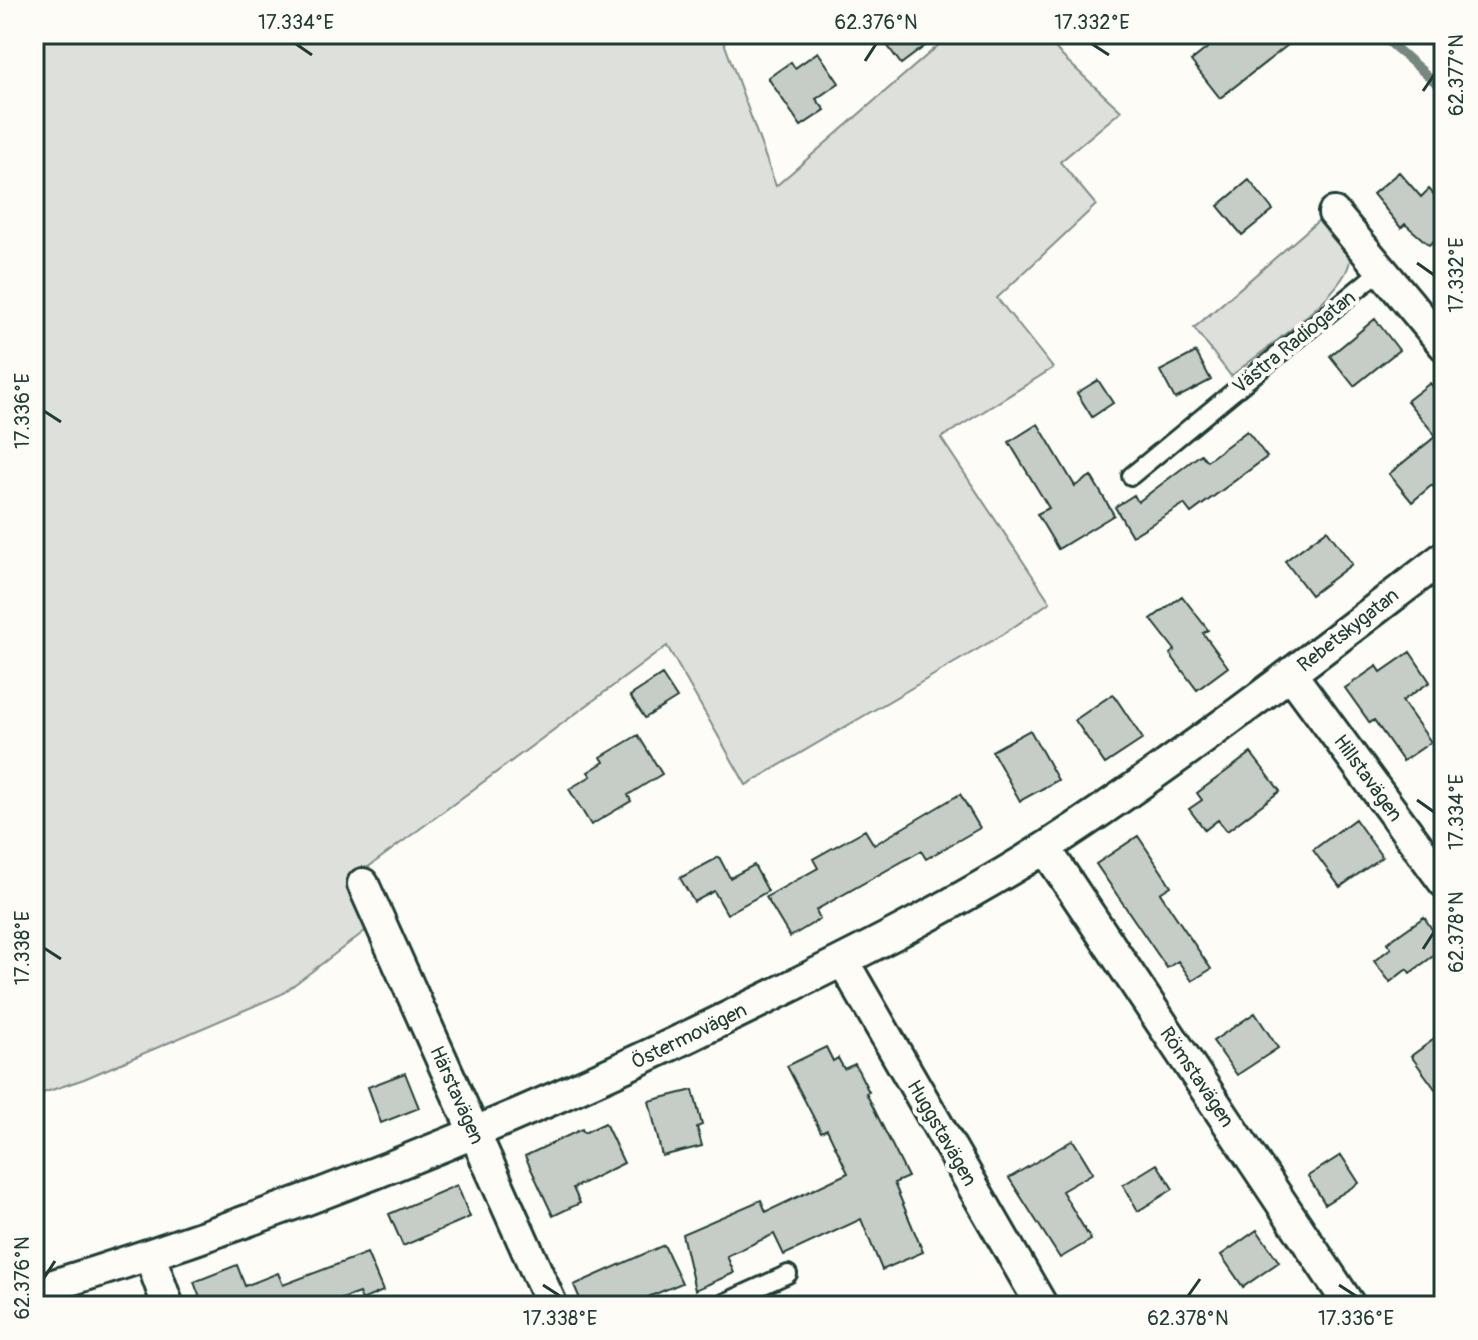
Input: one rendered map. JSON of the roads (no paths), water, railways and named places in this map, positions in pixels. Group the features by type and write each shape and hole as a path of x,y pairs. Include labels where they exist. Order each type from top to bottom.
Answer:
{"street":[{"path":"1334,213 1444,345"},
{"name":"Rebetskygatan","path":"1291,674 1444,557"},
{"name":"Östermovägen","path":"34,1291 150,1256 475,1135 642,1060 843,961 1045,848 1291,674"},
{"name":"Hillstavägen","path":"1291,674 1444,882"},
{"name":"Römstavägen","path":"1045,848 1350,1306"},
{"name":"Härstavägen","path":"363,884 552,1306"},
{"name":"Huggstavägen","path":"843,961 1042,1306"},
{"path":"150,1256 168,1306"}],"lane":[{"name":"Västra Radiogatan","path":"1131,476 1381,270"},
{"path":"717,1306 788,1274"}],"waterway":[{"path":"1380,34 1444,90"}]}
